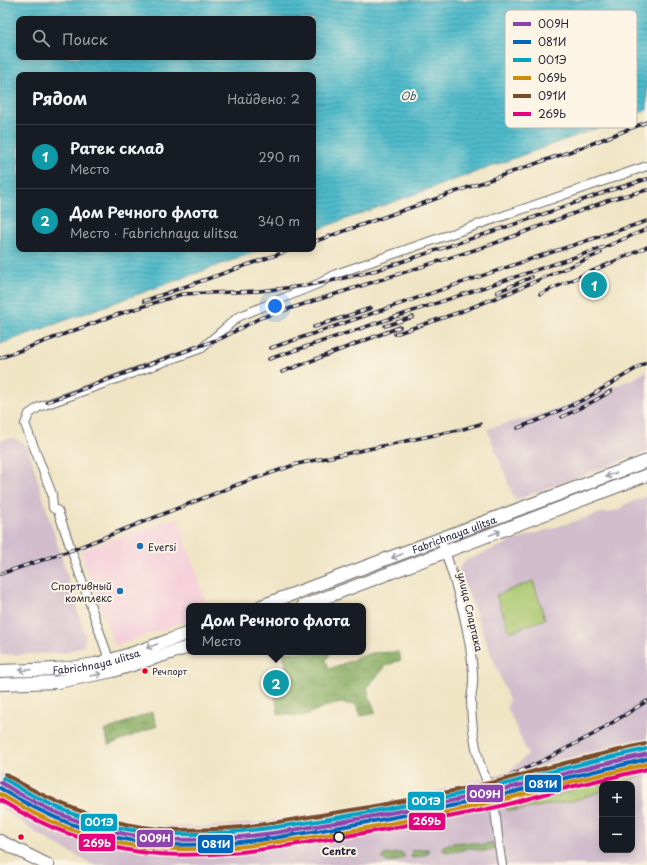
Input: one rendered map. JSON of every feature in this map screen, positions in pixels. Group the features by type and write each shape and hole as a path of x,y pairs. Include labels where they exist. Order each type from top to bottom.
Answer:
{"main road":[{"name":"Fabrichnaya ulitsa","path":"269,603 441,540 647,461"},
{"name":"Fabrichnaya ulitsa","path":"311,603 647,475"},
{"name":"Fabrichnaya ulitsa","path":"0,671 94,664 112,666 186,633"},
{"name":"Fabrichnaya ulitsa","path":"0,684 58,682 186,647"},
{"path":"0,841 48,865"}],"street":[{"path":"112,666 58,511 53,508 52,494 25,424 28,414 39,407 202,348 238,317 320,283 336,274 647,166"},
{"name":"улица Спартака","path":"441,540 470,640 474,675 471,701 474,741 479,761 494,800 502,865"}],"shaded area":[{"path":"647,371 647,452 515,500 487,429 558,409 635,378"},
{"path":"13,438 22,442 28,448 86,638 84,642 85,645 65,653 0,655 0,440"},
{"path":"647,496 647,859 633,865 93,865 33,831 0,806 0,772 32,789 80,811 138,826 211,827 255,823 405,799 509,772 528,754 507,707 509,700 459,570 466,560 518,539 604,512 609,513 622,508 624,505"},
{"path":"178,517 207,603 186,603 186,621 115,646 80,551"}],"green space":[{"path":"533,581 545,619 510,632 496,595"},
{"path":"398,652 401,660 387,665 367,687 376,713 361,716 357,705 341,703 324,707 304,716 278,714 275,693 290,686 284,655 329,655 326,660 329,669 371,653"},
{"path":"152,712 157,726 109,745 104,731"},
{"path":"647,768 647,774 627,781 599,781 599,792 572,801 511,811 504,808 514,808 569,792 589,783"},
{"path":"426,811 426,819 399,822 399,824 351,826 353,823"},
{"path":"465,842 484,845 492,842 494,848 493,850 483,851 470,848 450,852 443,851 442,849 443,846 452,843"},
{"path":"428,849 428,854 414,858 411,857 412,850"},
{"path":"402,853 405,856 392,862 387,862 382,858 384,855"}],"water":[{"name":"Ob","path":"0,0 647,0 647,110 637,114 637,10 505,10 505,128 597,128 316,230 316,72 16,72 16,252 255,252 0,344"}],"railway":[{"path":"637,126 647,122"},
{"path":"316,241 583,147 632,128"},
{"path":"0,358 110,317 182,294 259,291 304,286 377,270 647,179"},
{"path":"47,402 224,337 260,318 490,245 612,199 647,190"},
{"path":"271,348 647,221"},
{"path":"269,359 605,247 647,229"},
{"path":"540,294 647,247"},
{"path":"144,301 284,252"},
{"path":"395,334 460,312 601,253"},
{"path":"497,292 532,277"},
{"path":"314,327 371,308"},
{"path":"385,326 413,317"},
{"path":"282,372 400,327"},
{"path":"518,428 585,399 647,362"},
{"path":"562,417 611,391"},
{"path":"0,574 72,550 239,484 297,464 463,429 480,424"},
{"path":"346,821 510,776 594,734 647,701"}],"transit line":[{"name":"091И","path":"5,774 37,792 71,808 125,824 143,827 188,830 233,828 364,808 429,796 494,782 580,759 645,744"},
{"name":"001Э","path":"3,778 53,805 71,813 107,825 145,832 167,834 212,834 257,830 411,804 497,786 580,764 646,749"},
{"name":"009Н","path":"0,782 51,810 87,824 124,834 143,837 188,840 233,838 278,832 410,809 497,791 581,769 647,754"},
{"name":"081И","path":"0,788 33,807 68,823 105,835 143,842 166,844 211,844 233,843 278,837 410,814 497,796 647,759"},
{"name":"069Ь","path":"0,794 16,804 51,821 87,835 106,840 143,847 166,849 212,849 258,845 414,819 501,800 647,764"},
{"name":"269Ь","path":"0,800 50,826 103,845 140,852 163,854 186,855 232,853 278,847 435,820 501,806 562,789 647,769"}],"place":[{"name":"Ратек склад","path":"594,285"},
{"name":"Eversi","path":"140,546"},
{"name":"Спортивный комплекс","path":"120,591"},
{"name":"Речпорт","path":"145,671"},
{"name":"Дом Речного флота","path":"276,683"},
{"name":"Centre","path":"339,837"}]}
